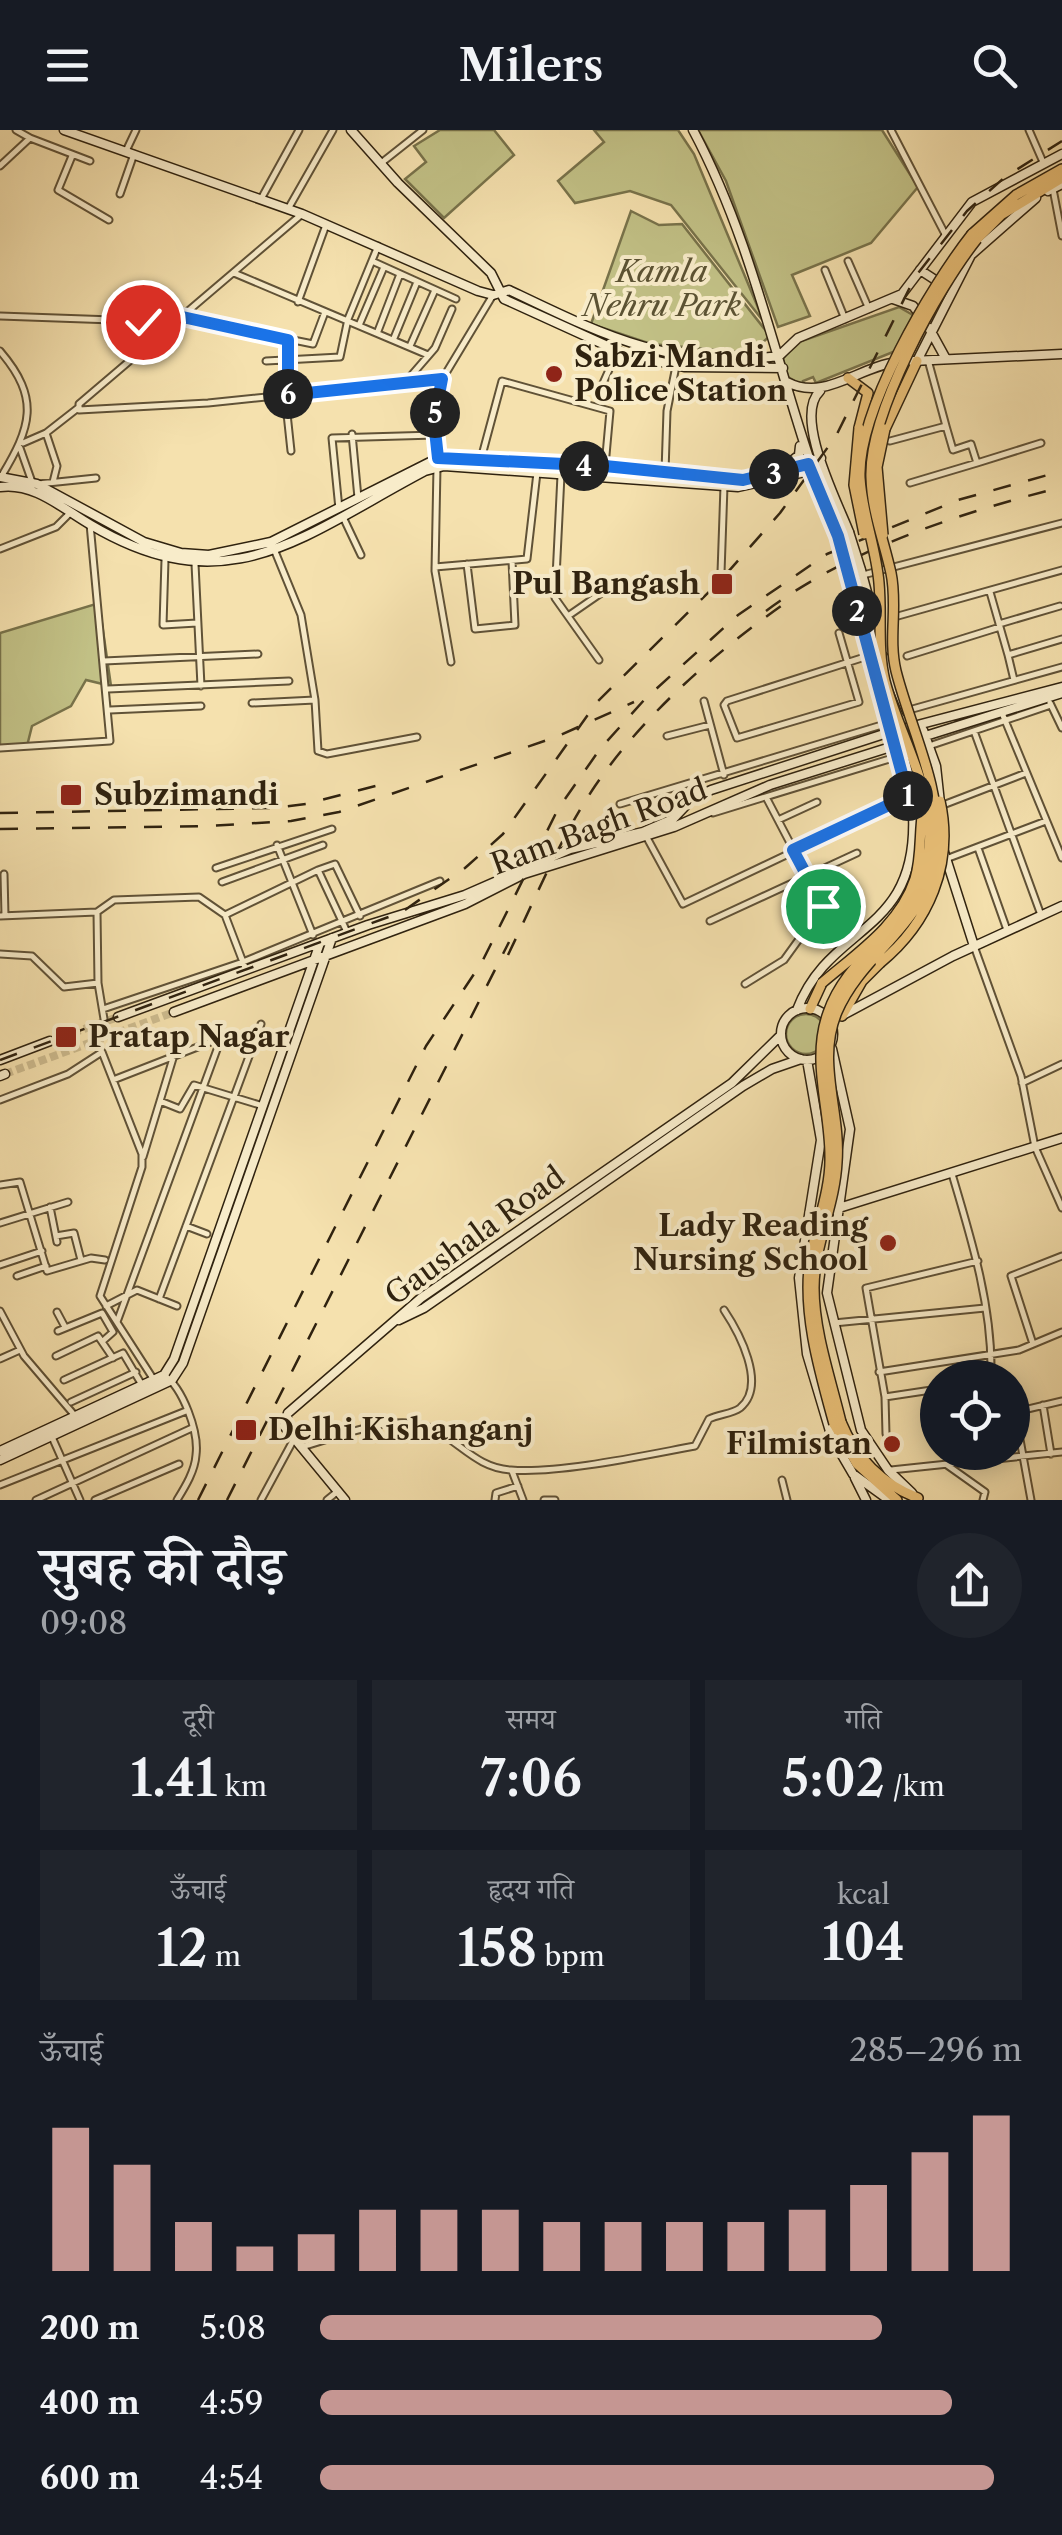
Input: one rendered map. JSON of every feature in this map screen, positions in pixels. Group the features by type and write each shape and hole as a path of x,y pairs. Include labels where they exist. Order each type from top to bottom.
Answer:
{"main road":[{"path":"64,130 94,134 130,152 327,223 623,350 676,366 783,368"},
{"path":"352,130 380,164 491,273 496,293"},
{"path":"693,130 737,228 775,338 809,468 838,536 886,729 908,796 914,840 896,900 818,971 797,1010 784,1022 781,1035 789,1053 804,1060"},
{"path":"779,356 788,344 904,292 945,234 988,190 1062,154"},
{"path":"832,1030 862,981 902,943 926,910 939,876 944,830 939,799 928,790 885,682 879,641 879,580 861,488 862,447 892,370 940,279 972,234 1016,195 1062,169"},
{"path":"883,546 878,457 884,429 910,373 922,360 951,290 981,243 1059,183"},
{"path":"893,1500 857,1464 838,1423 807,1288 831,1160 821,1040 837,994 892,932 920,884 929,849 928,790 891,646 891,574 872,502 872,450 900,374 945,284 977,238 1001,215 1059,183"},
{"path":"920,270 951,290"},
{"path":"893,299 913,306 946,359"},
{"path":"775,338 788,344"},
{"path":"623,350 719,359 779,356"},
{"path":"974,946 945,856 929,746 923,729 906,711 885,662 862,573 822,463 810,406 824,388 868,368 922,360 1062,354"},
{"path":"848,378 868,393 859,428 855,500 871,545"},
{"path":"787,382 824,388"},
{"path":"776,474 799,456 801,442"},
{"path":"0,488 21,487 155,546 209,556 271,542 438,463 481,459 561,472 750,486 822,463"},
{"path":"0,477 34,483 92,521 165,560 195,564 228,562 274,548 438,463 605,466 743,480 809,468"},
{"path":"923,729 1062,690"},
{"path":"923,729 1050,701 1062,690"},
{"name":"Ram Bagh Road","path":"174,1012 465,904 524,874 646,836 673,823 697,796 737,780 886,729 923,729"},
{"name":"Ram Bagh Road","path":"118,1017 317,940 466,895 570,849 691,820 742,797 891,745 923,729"},
{"path":"737,780 742,797"},
{"path":"810,1009 822,983 882,932 904,903 915,878 928,790"},
{"path":"914,840 945,856"},
{"path":"842,1016 974,946 1062,906"},
{"path":"0,1460 168,1378 265,1110 333,938"},
{"path":"265,1110 314,961 317,940"},
{"path":"797,1010 810,1009 828,1019 832,1030 830,1045 850,1129 828,1283 857,1419 888,1470 920,1499"},
{"name":"Gaushala Road","path":"298,1443 284,1426 288,1413 367,1340 421,1298 732,1083 781,1035"},
{"path":"0,1060 50,1042"},
{"path":"395,1321 424,1308 760,1075 821,1056 830,1045"},
{"path":"804,1060 821,1140 800,1278 807,1354 823,1416 866,1500"},
{"path":"811,1215 840,1210 1062,1138"},
{"path":"0,1451 168,1378"},
{"path":"838,1423 864,1460 892,1486 920,1499"},
{"path":"298,1443 345,1500"},
{"path":"854,1474 893,1500"}],"street":[{"path":"17,130 90,162"},
{"path":"120,194 136,130"},
{"path":"288,209 333,130"},
{"path":"380,164 423,130"},
{"path":"890,130 945,234"},
{"path":"1029,130 1043,162"},
{"path":"261,199 296,131"},
{"path":"0,166 30,138"},
{"path":"72,156 58,190 109,220"},
{"path":"1059,183 1062,236"},
{"path":"0,477 21,445 46,433 78,408 178,316 302,214"},
{"path":"298,302 327,223"},
{"path":"266,361 338,359 348,319 378,245"},
{"path":"372,261 456,299"},
{"path":"848,261 868,310"},
{"path":"360,324 384,266"},
{"path":"825,270 844,319"},
{"path":"234,273 428,354"},
{"path":"378,331 400,274"},
{"path":"394,338 417,282"},
{"path":"410,346 435,290"},
{"path":"451,662 435,567 435,435 442,379 496,293"},
{"path":"402,386 435,348 452,309"},
{"path":"178,316 315,343 325,312"},
{"path":"0,316 168,325"},
{"path":"145,323 156,336"},
{"path":"288,340 286,395 291,450"},
{"path":"599,392 623,350"},
{"path":"0,351 24,383 21,445 34,483 96,478"},
{"path":"922,360 953,450 971,444 976,463"},
{"path":"665,473 666,411 676,366"},
{"path":"78,408 82,412 110,411 402,386 442,379"},
{"path":"481,459 502,381 610,411 605,466"},
{"path":"890,442 946,426"},
{"path":"46,433 57,466 53,482"},
{"path":"362,555 341,512 330,441 352,434 435,435"},
{"path":"352,434 358,498"},
{"path":"910,483 1040,443"},
{"path":"435,567 527,560 537,467"},
{"path":"561,472 555,598 598,660"},
{"path":"720,573 724,486"},
{"path":"0,548 56,527 71,512"},
{"path":"0,748 106,745 111,738 92,521"},
{"path":"862,573 1062,523"},
{"path":"274,548 299,607 315,700 316,745 321,754 416,737"},
{"path":"165,560 163,625 198,623"},
{"path":"467,564 475,629 515,625 512,561"},
{"path":"195,564 201,686"},
{"path":"898,616 1062,570"},
{"path":"568,616 610,587 626,583"},
{"path":"990,592 1014,680"},
{"path":"907,656 1060,606"},
{"path":"839,633 847,663 860,702 737,738 724,705 727,700 847,663 868,656"},
{"path":"1008,655 1062,639"},
{"path":"104,660 258,654"},
{"path":"906,711 1062,666"},
{"path":"108,689 289,682"},
{"path":"252,703 315,700"},
{"path":"704,701 724,774"},
{"path":"929,746 1005,721 1050,701 1062,728"},
{"path":"110,710 201,706"},
{"path":"1001,711 1062,858"},
{"path":"668,736 710,725"},
{"path":"620,804 886,729"},
{"path":"974,731 1041,916"},
{"path":"691,820 896,757"},
{"path":"940,806 1026,773"},
{"path":"646,836 682,904 908,796"},
{"path":"745,984 784,960 822,909 810,877 767,799"},
{"path":"778,820 817,802"},
{"path":"945,856 1046,822"},
{"path":"216,868 332,829"},
{"path":"278,845 317,940 342,922 440,881"},
{"path":"222,882 322,845"},
{"path":"978,848 1008,931"},
{"path":"710,920 858,853"},
{"path":"225,916 335,864 360,916"},
{"path":"318,870 347,932"},
{"path":"4,874 2,916 98,912 114,900 199,897 225,916 244,966 102,1008"},
{"path":"98,912 98,983 104,1019"},
{"path":"974,946 1022,1083 1035,1148 1062,1208"},
{"path":"0,954 32,956 64,987 98,983"},
{"path":"160,1298 261,1024"},
{"path":"113,1080 218,1041 117,1322"},
{"path":"0,1100 68,1074 102,1052 142,1160"},
{"path":"154,1381 100,1292 174,1055"},
{"path":"1022,1083 1062,1064"},
{"path":"160,1101 180,1109 190,1088 204,1088 265,1110"},
{"path":"952,1174 978,1261 991,1360"},
{"path":"0,1186 20,1182 48,1271 105,1260"},
{"path":"0,1223 68,1202"},
{"path":"50,1207 56,1239 72,1232 81,1262"},
{"path":"186,1226 207,1234"},
{"path":"0,1265 42,1251"},
{"path":"1033,1344 1011,1276 1062,1256"},
{"path":"886,1434 885,1398 866,1288 978,1261"},
{"path":"17,1276 46,1266"},
{"path":"106,1306 137,1290 178,1306"},
{"path":"834,1323 985,1308"},
{"path":"261,1500 298,1443 376,1428 418,1425 439,1432 476,1460 512,1470 695,1446 710,1419 736,1410 747,1396 746,1350 724,1310"},
{"path":"0,1311 20,1350 76,1417"},
{"path":"57,1312 65,1327"},
{"path":"58,1331 102,1313 113,1332 104,1340"},
{"path":"879,1372 991,1356 1062,1332"},
{"path":"56,1356 94,1337 104,1340 114,1358"},
{"path":"0,1358 20,1350"},
{"path":"64,1380 126,1354 143,1388"},
{"path":"71,1402 136,1372"},
{"path":"168,1378 192,1428 195,1462 176,1500"},
{"path":"885,1398 920,1392"},
{"path":"1030,1408 1062,1401"},
{"path":"1043,1405 1051,1454"},
{"path":"0,1485 186,1411"},
{"path":"36,1500 192,1428"},
{"path":"52,1437 80,1500"},
{"path":"1030,1457 1062,1452"},
{"path":"95,1500 178,1464"},
{"path":"888,1470 920,1467"},
{"path":"512,1470 523,1500"},
{"path":"954,1470 986,1492 982,1500"},
{"path":"1024,1470 1031,1500"},
{"path":"782,1480 787,1500"},
{"path":"495,1500 496,1493 518,1486"},
{"path":"327,1500 338,1492"},
{"path":"544,1500 555,1500"}],"green space":[{"path":"440,130 494,130 514,155 444,218 405,179 426,162 414,146"},
{"path":"594,130 678,130 694,154 764,322 671,205 630,191 575,203 558,181 604,142"},
{"path":"698,130 882,130 918,187 871,243 792,275 810,316 778,327 726,181"},
{"name":"Kamla Nehru Park","path":"631,211 659,225 682,224 770,336 750,353 651,344 591,324"},
{"path":"899,307 918,318 908,346 816,383 813,377 803,381 804,386 788,377 783,359 793,344"},
{"path":"99,603 111,686 86,680 71,706 32,726 27,746 0,746 0,633"},
{"path":"806,1014 820,1020 826,1034 820,1048 806,1054 792,1048 786,1034 792,1020"}],"tunnel":[{"path":"5,1074 174,1012"},
{"path":"50,1041 118,1017"}],"railway":[{"path":"0,1060 402,912 465,868 503,834 597,702 720,581 780,513 836,436 915,277 967,211 1005,177 1062,141"},
{"path":"198,1500 426,1046 482,962 558,809 600,749 645,699 738,615 827,554 958,500 1062,471"},
{"path":"766,611 834,569 908,535 1062,487"},
{"path":"508,955 570,826 614,760 680,688 781,606"},
{"path":"0,829 207,826 291,821 339,812 556,737 634,702"},
{"path":"0,813 272,808 306,804 387,783"},
{"path":"227,1500 509,942"}],"place":[{"name":"Sabzi Mandi Police Station","path":"554,374"},
{"name":"Pul Bangash","path":"722,584"},
{"name":"Subzimandi","path":"71,795"},
{"name":"Pratap Nagar","path":"66,1037"},
{"name":"Lady Reading Nursing School","path":"888,1243"},
{"name":"Delhi Kishanganj","path":"246,1430"},
{"name":"Filmistan","path":"892,1444"}],"route":[{"path":"143,322 168,325 178,316 191,322 288,340 288,395 388,388 442,379 434,421 438,458 605,466 743,480 808,464 838,536 891,745 908,796 793,850 823,906"}]}
